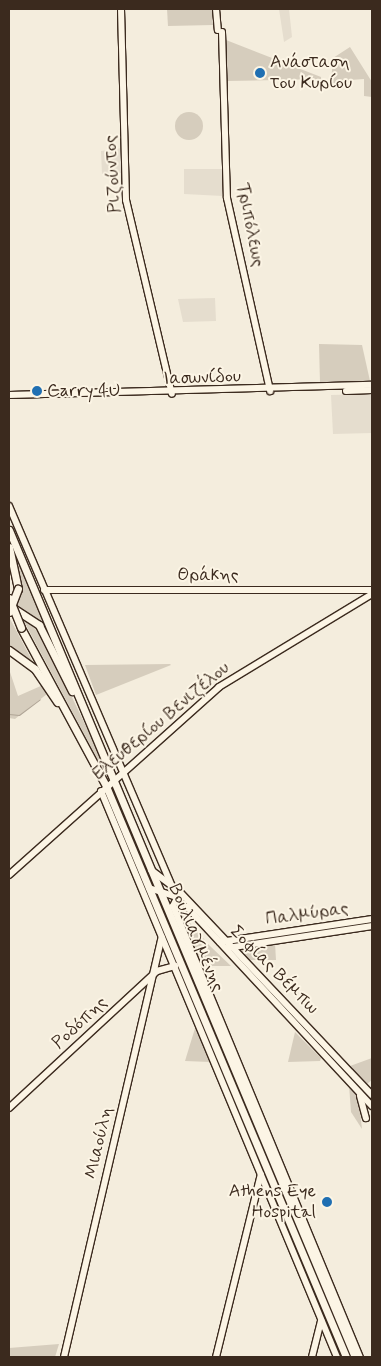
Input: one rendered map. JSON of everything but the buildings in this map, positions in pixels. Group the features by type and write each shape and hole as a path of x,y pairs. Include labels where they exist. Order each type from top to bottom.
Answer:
{"main road":[{"name":"Βουλιαγμένης","path":"9,530 93,731 119,776 151,870 355,1357"},
{"path":"9,547 18,590 9,612"},
{"name":"Βουλιαγμένης","path":"9,598 21,628 68,715 149,888 346,1357"},
{"path":"9,606 27,614 43,631 93,731"},
{"path":"9,650 35,669 68,715"}],"street":[{"name":"Ριζούντος","path":"121,9 126,200 172,394"},
{"name":"Τριπόλεως","path":"216,9 220,31 227,198 270,391"},
{"name":"Ιασωνίδου","path":"332,389 372,385"},
{"name":"Ιασωνίδου","path":"9,396 172,394 332,389 372,390"},
{"name":"Ιασωνίδου","path":"9,400 72,396"},
{"path":"9,506 119,776 172,886"},
{"name":"Θράκης","path":"44,590 372,590"},
{"name":"Ελευθερίου Βενιζέλου","path":"9,875 219,687 372,594"},
{"path":"103,789 105,800 337,1357"},
{"path":"93,798 105,800"},
{"name":"Σοφίας Βέμπω","path":"151,870 172,886 223,945 372,1095"},
{"name":"Σοφίας Βέμπω","path":"149,888 178,898 372,1106"},
{"path":"178,898 172,906 360,1357"},
{"name":"Παλμύρας","path":"223,945 372,919"},
{"name":"Παλμύρας","path":"223,945 372,926"},
{"name":"Μιαούλη","path":"64,1357 162,936"},
{"path":"159,950 168,949"},
{"name":"Ροδόπης","path":"9,1108 154,974 175,966"},
{"path":"358,1090 366,1118"},
{"path":"216,1357 261,1173"},
{"path":"312,1357 325,1308"},
{"path":"317,1336 328,1334"}],"shaded area":[{"path":"167,9 212,9 213,25 168,26"},
{"path":"279,9 289,9 292,37 284,42"},
{"path":"226,40 321,77 321,79 227,81"},
{"path":"350,47 372,82 372,97 364,96 364,79 350,80 350,90 331,82 333,58"},
{"path":"189,112 199,116 203,126 199,136 189,140 179,136 175,126 179,116"},
{"path":"122,148 123,173 102,174 101,151"},
{"path":"184,169 223,169 223,196 184,194"},
{"path":"215,298 216,321 183,322 178,299"},
{"path":"319,344 362,345 370,381 320,383"},
{"path":"372,394 372,433 333,434 331,395"},
{"path":"11,541 60,660 36,619 16,606 20,579 9,542"},
{"path":"19,612 43,637 109,774 106,775"},
{"path":"9,617 34,664 9,646"},
{"path":"170,664 171,665 96,695 85,665"},
{"path":"9,669 18,696 43,685 47,694 15,719 9,718"},
{"path":"177,908 210,946 231,966 201,966"},
{"path":"167,913 352,1357 165,914"},
{"path":"275,943 276,960 249,960 237,949"},
{"path":"196,1025 211,1061 210,1062 185,1061"},
{"path":"295,1032 321,1058 320,1061 288,1062"},
{"path":"372,1058 372,1080 367,1084 350,1066"},
{"path":"349,1085 358,1093 362,1129 351,1112"},
{"path":"59,1344 55,1357 9,1357 9,1348"}],"waterway":[{"path":"9,714 19,715 40,699"}],"place":[{"name":"Ανάσταση του Κυρίου","path":"260,73"},
{"name":"Carry 4U","path":"37,391"},
{"name":"Athens Eye Hospital","path":"327,1202"}]}
